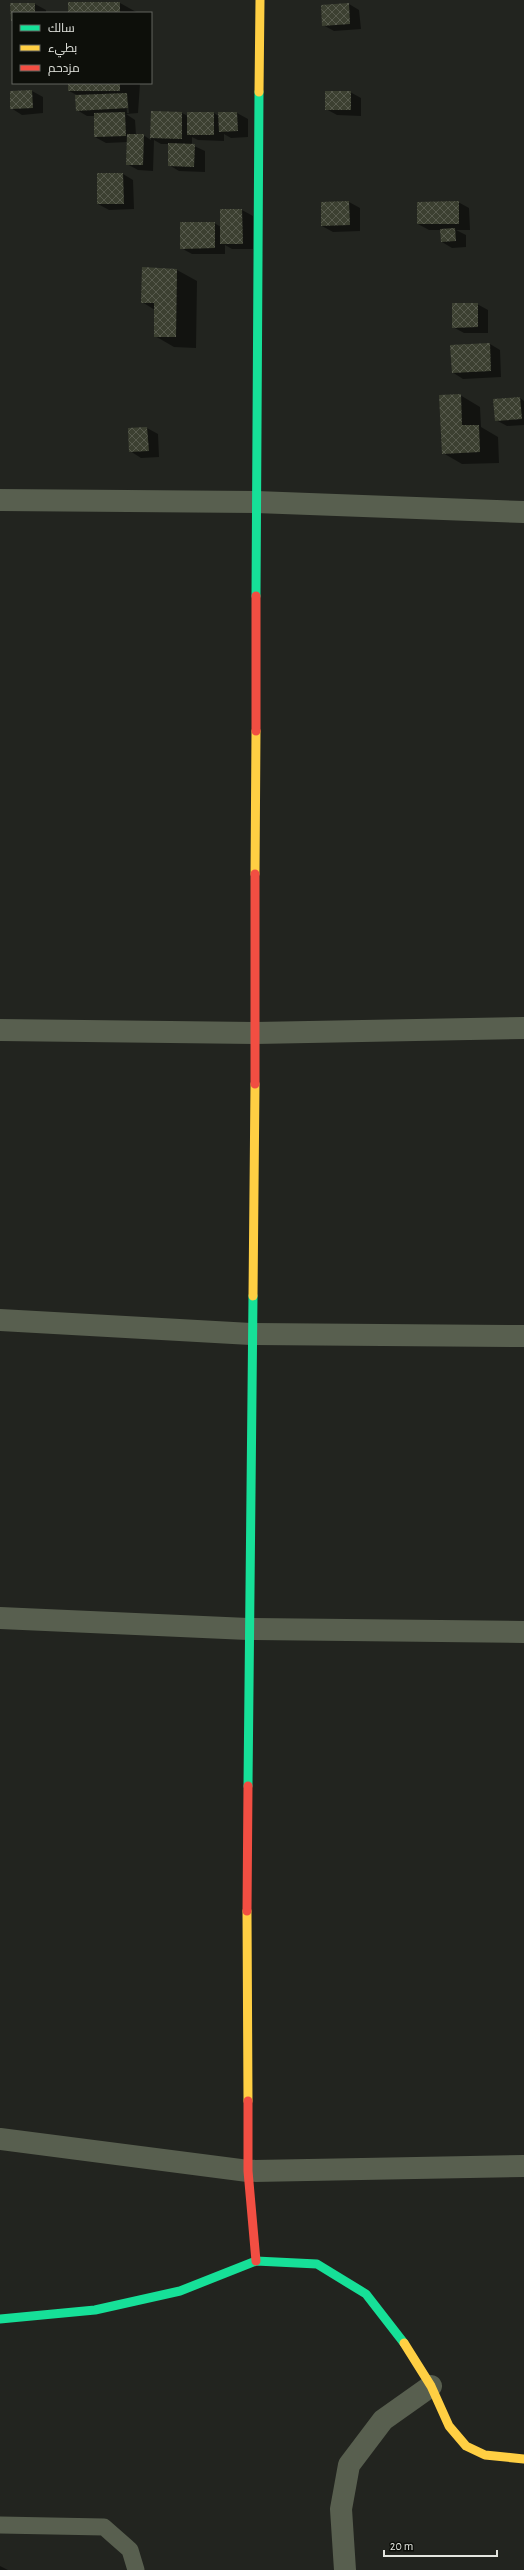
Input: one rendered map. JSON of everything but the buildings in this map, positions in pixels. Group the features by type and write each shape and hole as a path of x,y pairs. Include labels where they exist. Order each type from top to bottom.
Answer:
{"street":[{"path":"256,2261 248,2171 248,1629 255,1033 256,502 260,0"},
{"path":"0,500 256,502 524,512"},
{"path":"0,1030 255,1033 524,1028"},
{"path":"0,1320 252,1334 524,1336"},
{"path":"0,1618 248,1629 524,1632"},
{"path":"0,2139 248,2171 524,2166"},
{"path":"0,2319 95,2310 180,2291 256,2261 317,2264 366,2294 399,2336 431,2386 449,2426 466,2446 485,2455 524,2459"},
{"path":"345,2570 341,2509 349,2464 383,2420 431,2386"}],"lane":[{"path":"0,2525 104,2527 130,2550 136,2570"}],"traffic: fast":[{"path":"256,596 259,92"},
{"path":"248,1786 253,1296"},
{"path":"0,2319 95,2310 180,2291 256,2261 317,2264 366,2294 404,2343"}],"traffic: slow":[{"path":"259,92 260,0"},
{"path":"255,874 256,731"},
{"path":"253,1296 255,1084"},
{"path":"247,1911 248,2101"},
{"path":"404,2343 431,2386 449,2426 466,2446 485,2455 524,2459"}],"traffic: jam":[{"path":"256,596 256,731"},
{"path":"255,874 255,1084"},
{"path":"247,1911 248,1786"},
{"path":"248,2101 248,2171 256,2261"}]}
